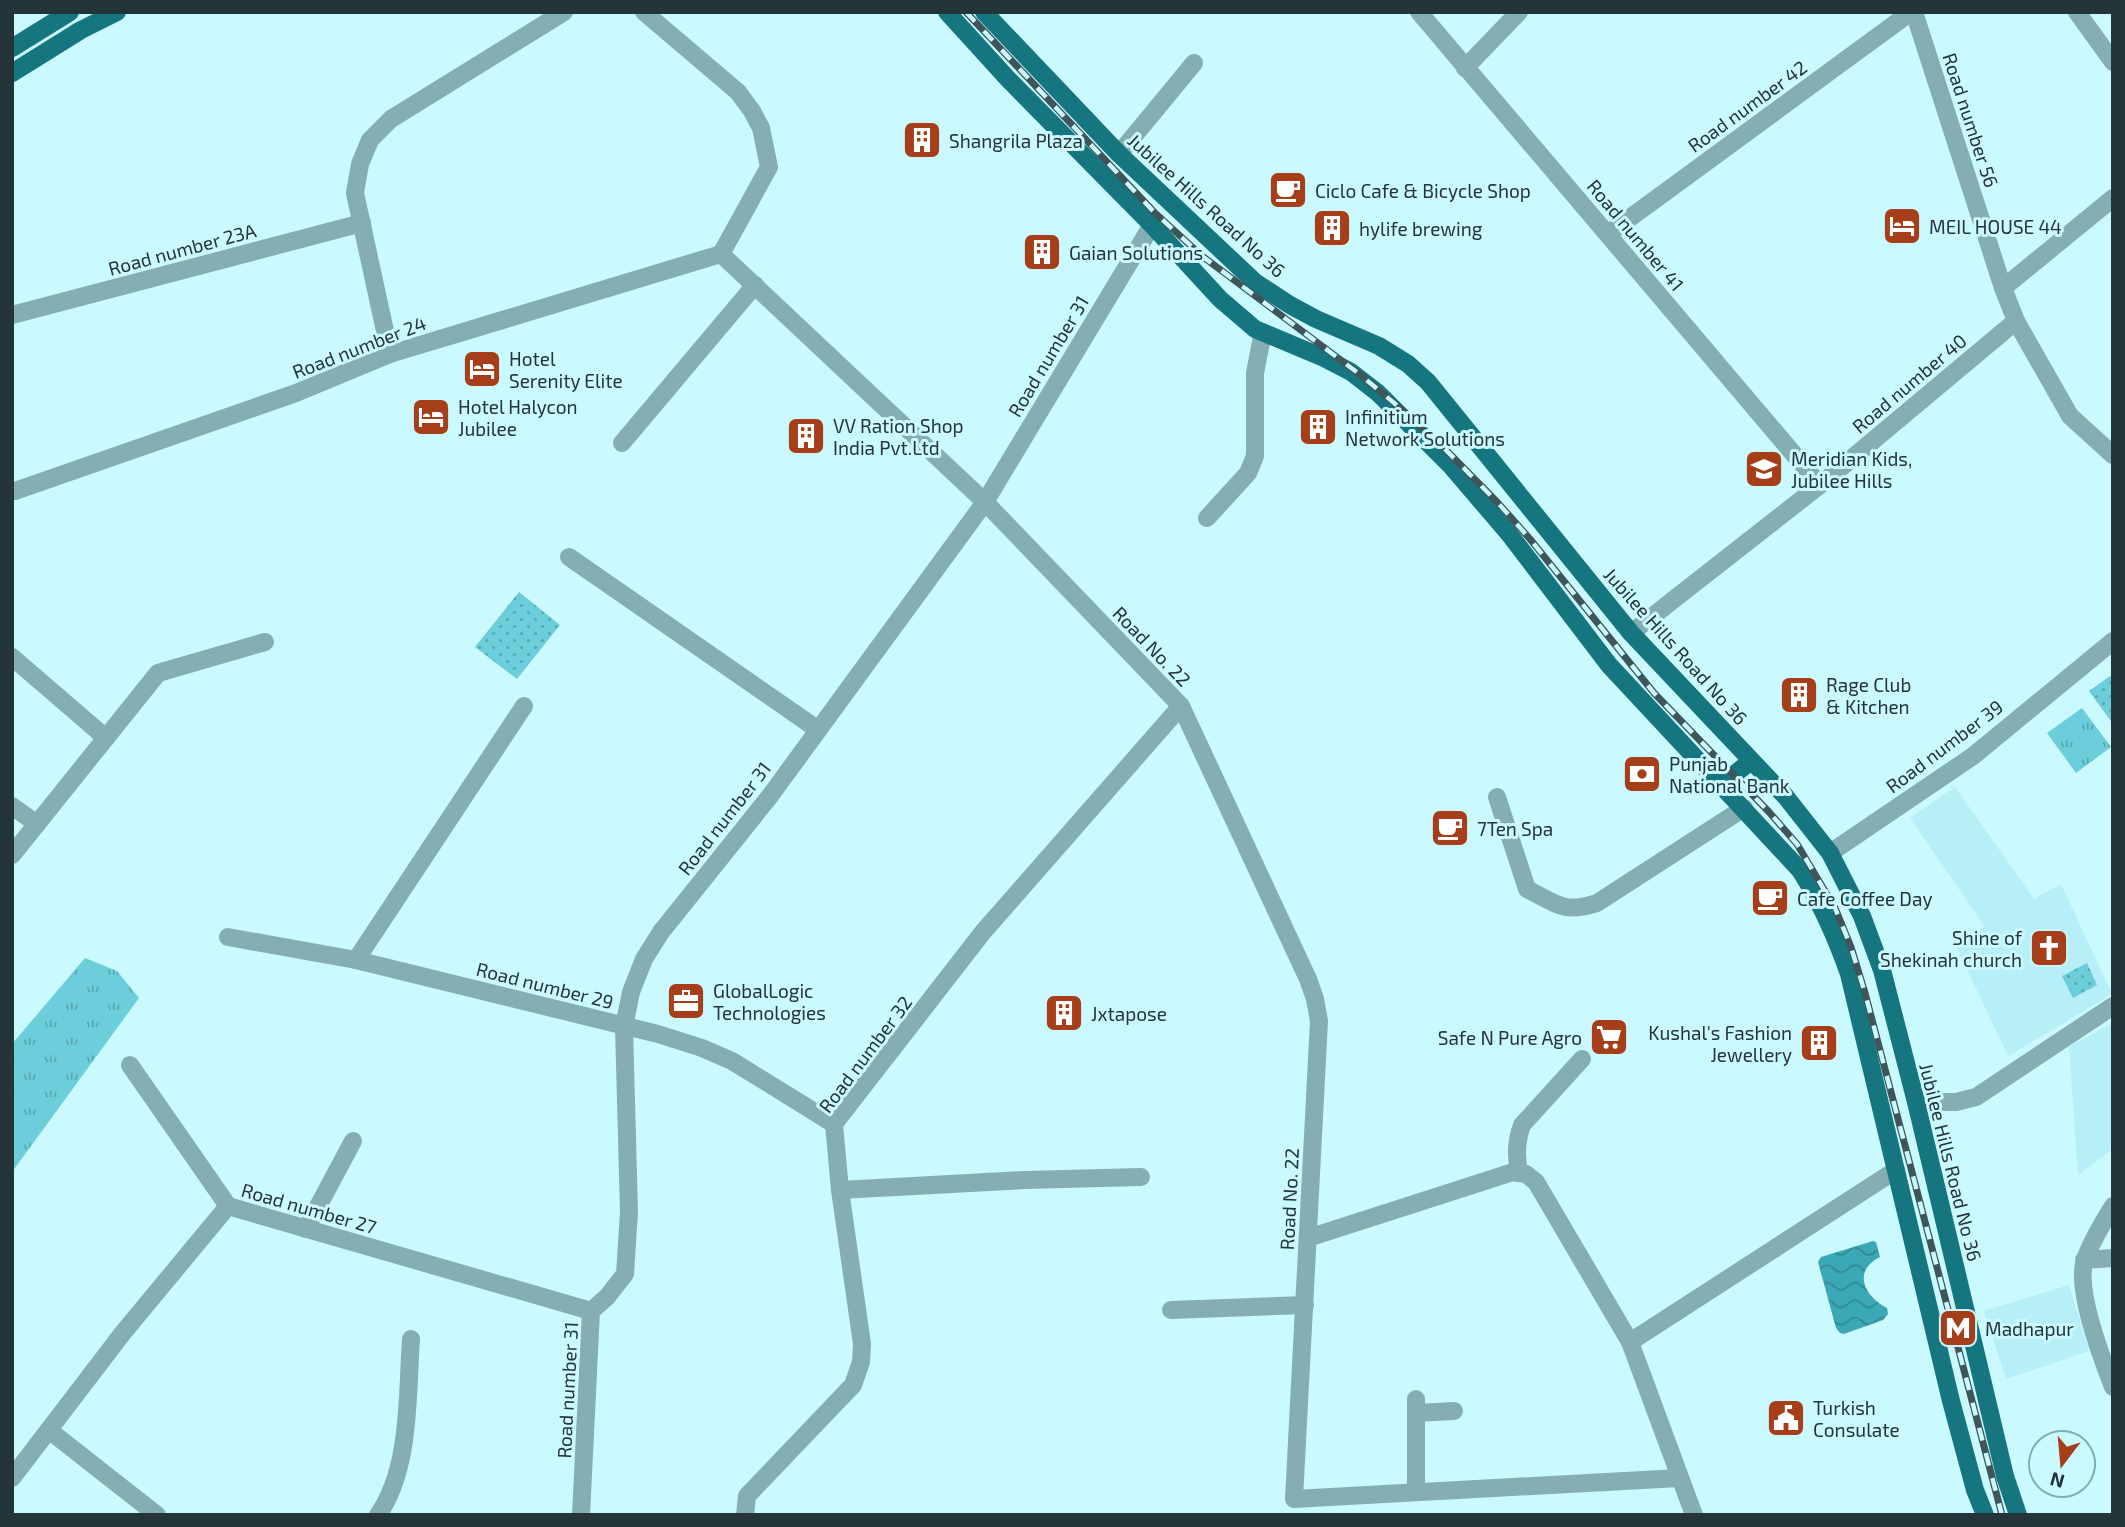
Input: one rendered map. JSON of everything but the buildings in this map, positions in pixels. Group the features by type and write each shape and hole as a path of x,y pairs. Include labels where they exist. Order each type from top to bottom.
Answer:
{"main road":[{"path":"12,48 70,12"},
{"path":"12,73 80,30 117,12"},
{"path":"947,12 1220,299 1255,329 1350,372 1378,393 1451,466 1510,535 1609,665 1800,870 1816,895 1834,933 1849,974 1968,1464 1985,1515"},
{"name":"Jubilee Hills Road No 36","path":"984,12 1119,154 1255,282 1316,319 1379,346 1408,364 1428,382 1631,633 1786,797 1830,853 1862,916 1882,970 2005,1476 2018,1515"},
{"path":"1008,79 1030,59"},
{"path":"1721,785 1751,761"}],"street":[{"path":"390,354 355,193 360,164 370,140 391,119 564,12"},
{"path":"644,12 738,92 761,128 769,167 721,254"},
{"name":"Road number 41","path":"1419,12 1820,485"},
{"path":"1465,68 1519,12"},
{"name":"Road number 42","path":"1608,234 1913,12"},
{"name":"Road number 56","path":"1913,12 2016,321 2070,415 2113,455"},
{"path":"2077,12 2113,62"},
{"path":"1119,154 1194,62"},
{"path":"2003,288 2113,198"},
{"name":"Road number 23A","path":"12,315 362,223"},
{"name":"Road number 31","path":"582,1515 591,1311 607,1297 625,1274 629,1212 624,1027 631,992 644,959 661,932 770,796 985,502 1152,225"},
{"name":"Road No. 22","path":"721,254 985,502 1181,706 1308,979 1319,1021 1294,1499 1416,1492"},
{"name":"Road number 24","path":"15,491 296,393 390,354 721,254"},
{"path":"622,443 755,285"},
{"name":"Road number 40","path":"1631,633 1820,485 2016,321"},
{"path":"1207,518 1248,473 1255,456 1255,373 1263,332"},
{"path":"569,557 817,729"},
{"name":"Road number 39","path":"1830,853 1973,756 2113,641"},
{"path":"12,855 158,673 265,642"},
{"path":"12,657 106,738"},
{"path":"356,960 524,706"},
{"name":"Road number 32","path":"745,1515 747,1496 853,1385 861,1362 862,1345 840,1190 834,1125 983,932 1181,706"},
{"path":"1497,797 1527,889 1560,907 1579,909 1597,903 1744,808"},
{"path":"12,806 37,824"},
{"name":"Road number 29","path":"228,937 356,960 680,1041 732,1061 834,1125"},
{"path":"1916,1102 1956,1102 1976,1097 2113,1006"},
{"path":"1520,1173 1516,1151 1522,1125 1583,1059"},
{"path":"130,1065 228,1206"},
{"path":"306,1229 353,1141"},
{"path":"1630,1342 1896,1170"},
{"path":"1308,1238 1513,1172 1526,1174 1536,1182 1630,1342 1694,1515"},
{"path":"840,1190 1141,1177"},
{"name":"Road number 27","path":"12,1478 122,1334 228,1206 591,1311"},
{"path":"2113,1206 2084,1260 2082,1273 2098,1348 2113,1387"},
{"path":"2084,1260 2113,1258"},
{"path":"1171,1310 1305,1305"},
{"path":"378,1515 386,1503 404,1447 411,1339"},
{"path":"1454,1411 1416,1406 1416,1492 1679,1478"},
{"path":"50,1431 157,1515"}],"shaded area":[{"path":"1955,787 2034,899 2061,884 2112,994 2008,1056 1956,946 1985,927 1910,818"},
{"path":"2113,1023 2113,1149 2078,1175 2069,1047"},
{"path":"2069,1285 2089,1351 2006,1379 1984,1311"}],"green space":[{"path":"519,592 560,625 517,679 475,647"},
{"path":"2113,674 2113,724 2089,691"},
{"path":"2082,708 2111,747 2076,773 2047,733"},
{"path":"85,958 117,971 139,998 12,1172 12,1044"},
{"path":"2087,963 2097,985 2073,998 2062,976"}],"water":[{"path":"1876,1242 1880,1257 1866,1269 1864,1283 1872,1297 1887,1308 1888,1314 1883,1320 1844,1334 1840,1333 1836,1328 1818,1262 1821,1257"}],"railway":[{"path":"966,12 1154,212 1202,256 1358,373 1444,448 1530,539 1654,693 1797,844 1835,908 1851,947 2002,1515"}],"place":[{"name":"Shangrila Plaza","path":"922,140"},
{"name":"Ciclo Cafe & Bicycle Shop","path":"1288,190"},
{"name":"MEIL HOUSE 44","path":"1902,226"},
{"name":"hylife brewing","path":"1332,228"},
{"name":"Gaian Solutions","path":"1042,252"},
{"name":"Hotel Serenity Elite","path":"482,369"},
{"name":"Hotel Halycon Jubilee","path":"431,417"},
{"name":"Infinitium Network Solutions","path":"1318,427"},
{"name":"VV Ration Shop India Pvt.Ltd","path":"806,436"},
{"name":"Meridian Kids, Jubilee Hills","path":"1764,469"},
{"name":"Rage Club & Kitchen","path":"1799,695"},
{"name":"Punjab National Bank","path":"1642,774"},
{"name":"7Ten Spa","path":"1450,828"},
{"name":"Cafe Coffee Day","path":"1770,898"},
{"name":"Shine of Shekinah church","path":"2049,948"},
{"name":"GlobalLogic Technologies","path":"686,1001"},
{"name":"Jxtapose","path":"1064,1013"},
{"name":"Safe N Pure Agro","path":"1609,1037"},
{"name":"Kushal's Fashion Jewellery","path":"1819,1043"},
{"name":"Madhapur","path":"1958,1328"},
{"name":"Turkish Consulate","path":"1786,1418"}]}
